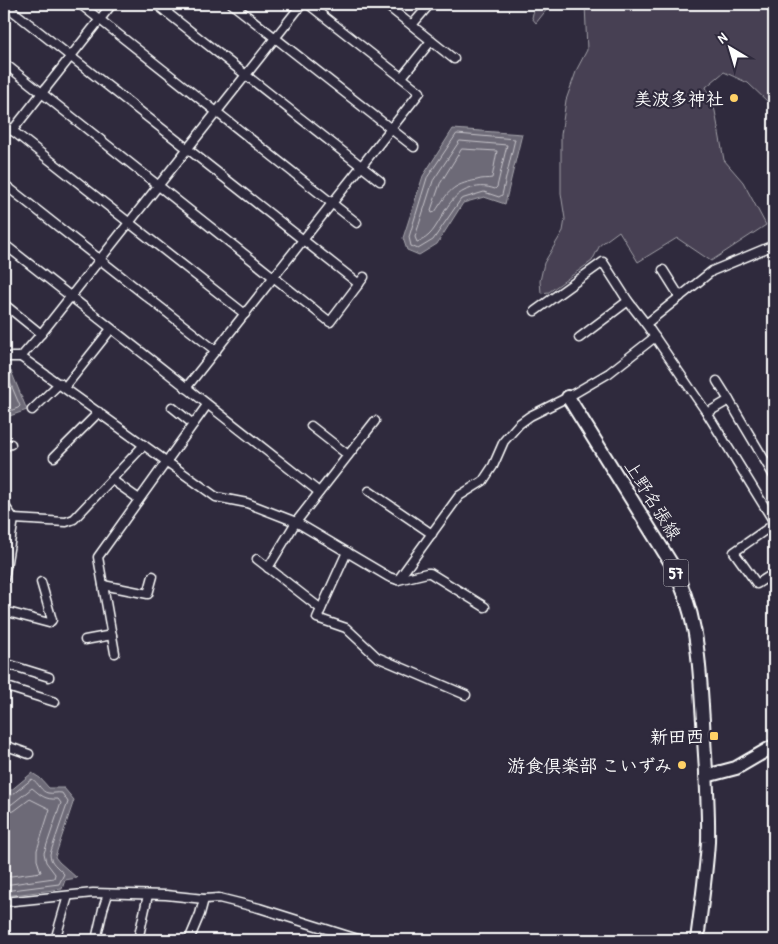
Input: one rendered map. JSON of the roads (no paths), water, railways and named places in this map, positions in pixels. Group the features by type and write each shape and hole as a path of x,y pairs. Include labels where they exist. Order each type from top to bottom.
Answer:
{"main road":[{"name":"上野名張線","path":"568,397 664,552 683,587 691,611 697,644 706,776 708,842 697,940"},
{"path":"706,776 736,768 774,746"}],"street":[{"path":"4,4 359,284"},
{"path":"80,4 357,223"},
{"path":"12,131 112,4"},
{"path":"156,4 380,181"},
{"path":"166,12 172,4"},
{"path":"232,4 414,147"},
{"path":"22,357 302,4"},
{"path":"186,388 420,92 308,4"},
{"path":"384,4 454,59"},
{"path":"412,25 430,4"},
{"path":"402,77 431,41"},
{"path":"4,64 330,322 364,277"},
{"path":"4,124 245,314"},
{"path":"4,184 216,351"},
{"path":"646,324 712,271 774,244"},
{"path":"5,249 70,296 318,492"},
{"path":"535,311 604,262 628,301 707,413 774,523 734,552 757,584 774,573"},
{"path":"664,270 680,297"},
{"path":"579,338 628,301"},
{"path":"4,304 41,334"},
{"path":"32,410 62,385 111,329"},
{"path":"398,580 460,496 483,482 493,466 504,441 519,424 530,416 609,373 655,337"},
{"path":"4,357 22,357 216,497 247,503 296,522 389,577 398,580 430,573 485,606"},
{"path":"717,381 774,476"},
{"path":"707,413 729,400"},
{"path":"115,653 98,557 207,404"},
{"path":"172,407 193,424"},
{"path":"54,456 99,412"},
{"path":"268,568 296,522 375,421"},
{"path":"311,426 348,455"},
{"path":"14,519 66,522 79,515 144,445"},
{"path":"112,480 139,500"},
{"path":"369,491 432,534"},
{"path":"4,505 14,519 4,579"},
{"path":"347,552 317,618 346,628 377,657 466,695"},
{"path":"257,559 321,608"},
{"path":"103,585 148,594 153,576"},
{"path":"4,611 49,623 52,620 40,582"},
{"path":"86,640 112,635"},
{"path":"4,663 48,677"},
{"path":"4,686 55,702"},
{"path":"4,745 29,754"},
{"path":"4,902 93,893 204,899 219,898 259,908 361,940"},
{"path":"96,940 108,894"},
{"path":"138,940 148,895"},
{"path":"55,940 68,896"},
{"path":"189,940 204,899"}],"water":[{"path":"453,129 522,134 505,204 484,197 463,203 437,244 419,255 407,250 403,238 423,176"},
{"path":"11,371 27,410 4,418 4,374"},
{"path":"32,773 40,778 49,788 64,788 74,800 55,857 77,878 65,880 62,889 4,896 4,796"}],"place":[{"name":"美波多神社","path":"734,98"},
{"name":"新田西","path":"714,736"},
{"name":"游食倶楽部 こいずみ","path":"682,765"}]}
